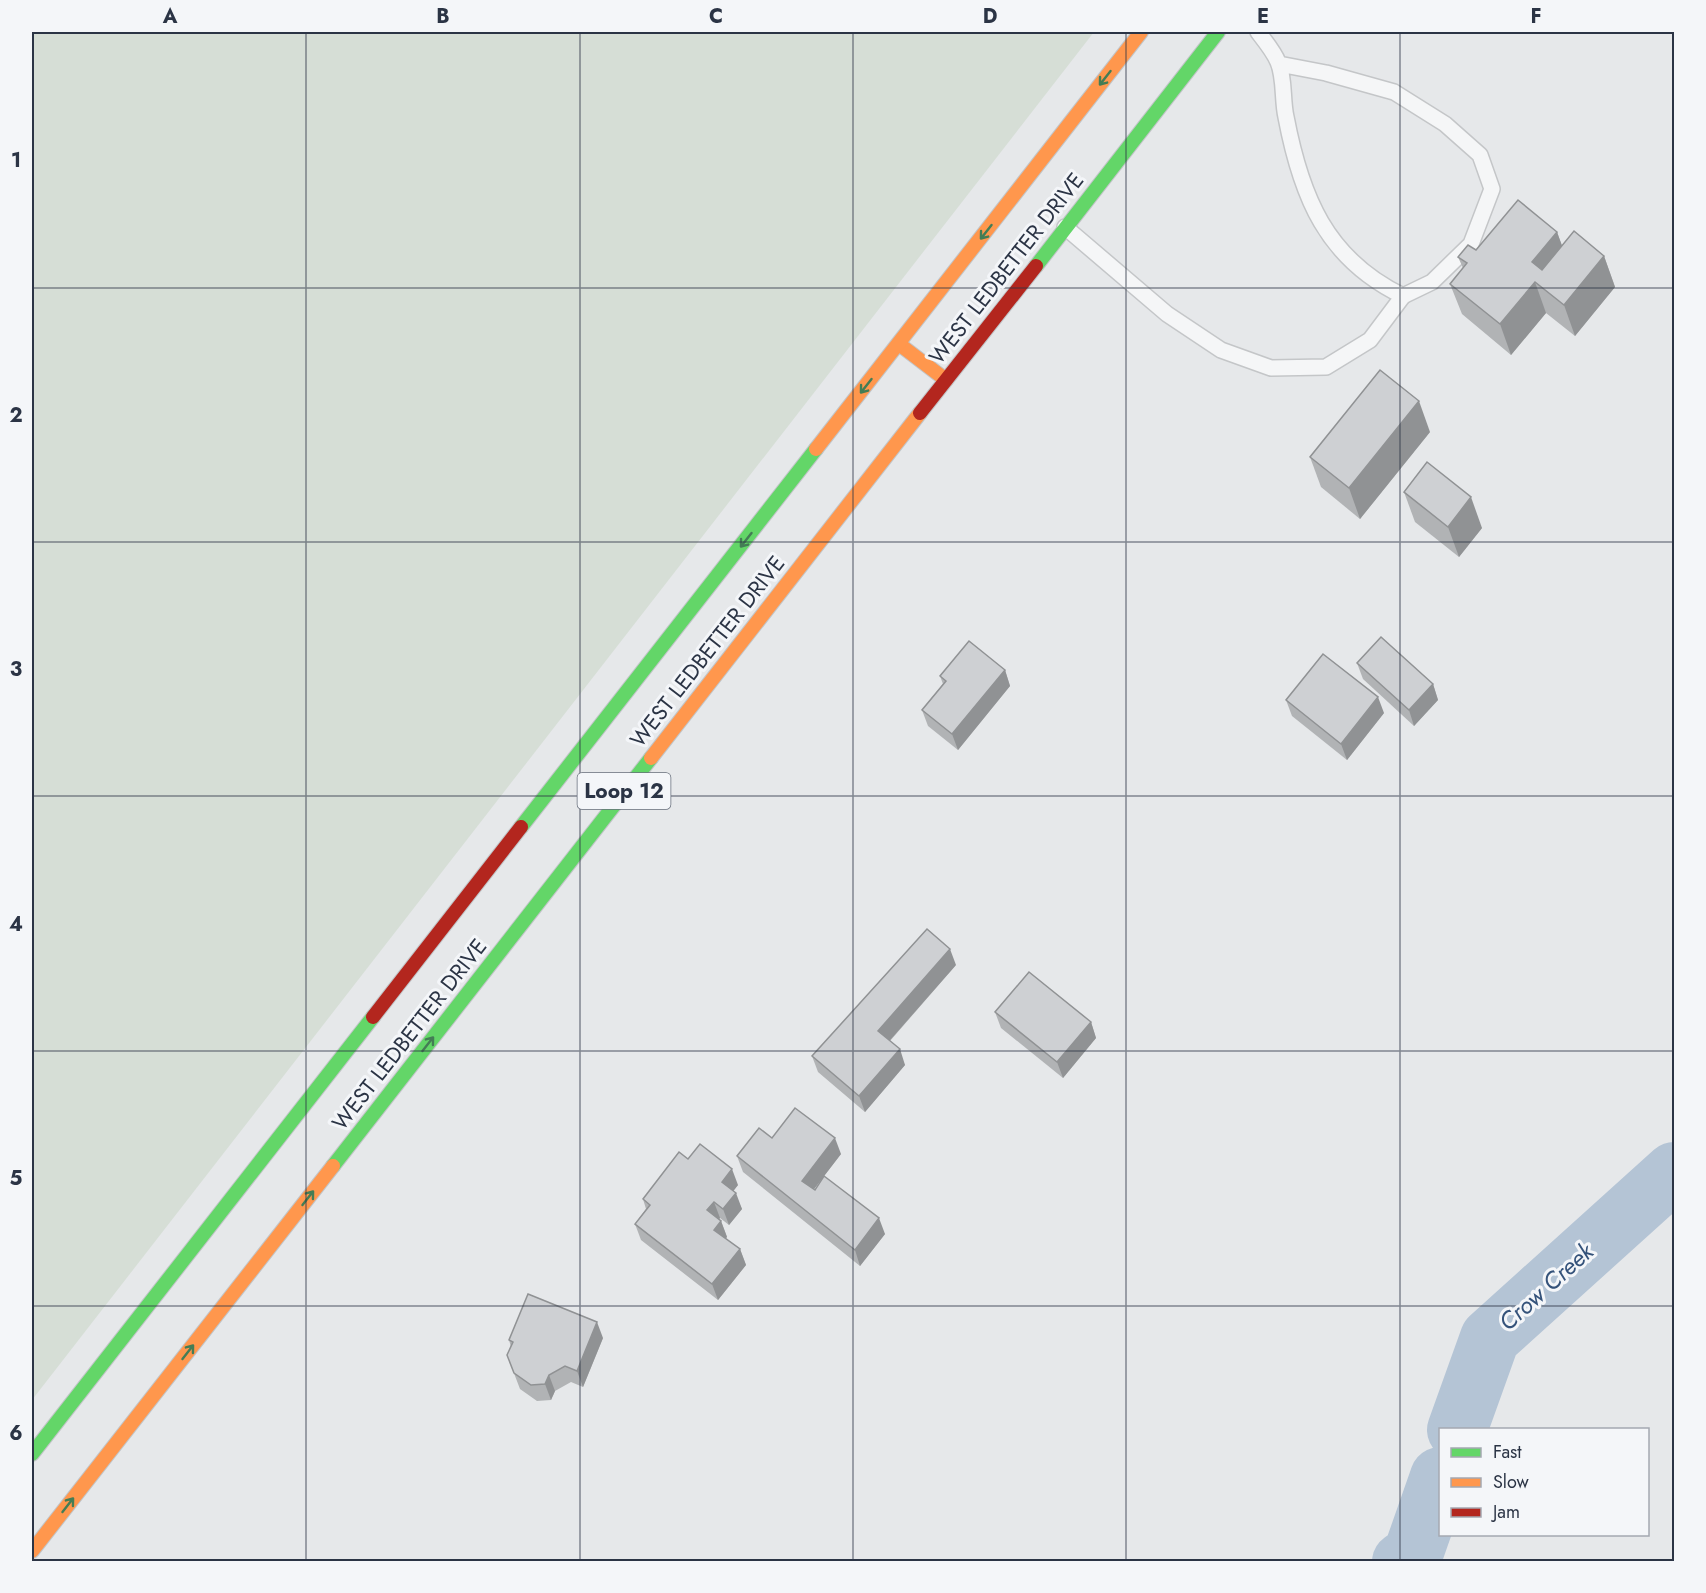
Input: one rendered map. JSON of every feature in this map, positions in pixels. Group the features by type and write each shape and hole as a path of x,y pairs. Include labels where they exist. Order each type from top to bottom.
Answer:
{"main road":[{"name":"WEST LEDBETTER DRIVE","path":"32,1454 1141,32"},
{"name":"WEST LEDBETTER DRIVE","path":"32,1551 1218,32"},
{"path":"899,344 946,380"}],"lane":[{"path":"1258,32 1279,64 1285,114 1297,167 1314,214 1345,254 1375,283 1403,296"},
{"path":"1065,227 1167,315 1221,350 1271,368 1326,367 1370,340 1403,296 1431,282 1471,244 1492,189 1480,155 1445,124 1394,93 1326,73 1279,64"}],"shaded area":[{"path":"32,32 1094,32 32,1400"}],"building":[{"path":"1518,200 1557,232 1532,262 1542,270 1574,231 1604,256 1564,305 1535,282 1500,324 1450,284 1467,263 1458,257 1468,245 1476,250"},
{"path":"1380,370 1419,401 1349,488 1310,457"},
{"path":"1427,462 1471,497 1448,527 1404,492"},
{"path":"1381,637 1433,684 1409,710 1357,663"},
{"path":"969,641 1005,670 952,734 922,710 946,681 940,676"},
{"path":"1323,654 1378,697 1341,744 1286,700"},
{"path":"927,929 950,949 878,1031 900,1049 859,1096 812,1056"},
{"path":"1029,972 1091,1022 1057,1062 995,1012"},
{"path":"795,1108 835,1138 802,1181 815,1190 824,1176 879,1218 855,1250 737,1156 759,1128 772,1138"},
{"path":"700,1144 732,1169 722,1182 736,1193 723,1209 714,1202 707,1210 721,1221 714,1230 740,1249 712,1284 635,1224 650,1205 643,1199 679,1152 688,1159"},
{"path":"528,1294 597,1322 577,1371 565,1366 549,1375 545,1384 531,1385 514,1373 507,1355 513,1342 509,1340"}],"waterway":[{"name":"Crow Creek","path":"1458,1428 1490,1338 1674,1172"},
{"name":"Crow Creek","path":"1402,1562 1413,1554 1439,1480"}],"traffic: fast":[{"path":"1036,266 1218,32"},
{"path":"521,827 816,449"},
{"path":"333,1166 651,758"},
{"path":"32,1454 373,1017"}],"traffic: slow":[{"path":"816,449 1141,32"},
{"path":"899,344 946,380"},
{"path":"651,758 920,413"},
{"path":"32,1551 333,1166"}],"traffic: jam":[{"path":"920,413 1036,266"},
{"path":"373,1017 521,827"}]}
